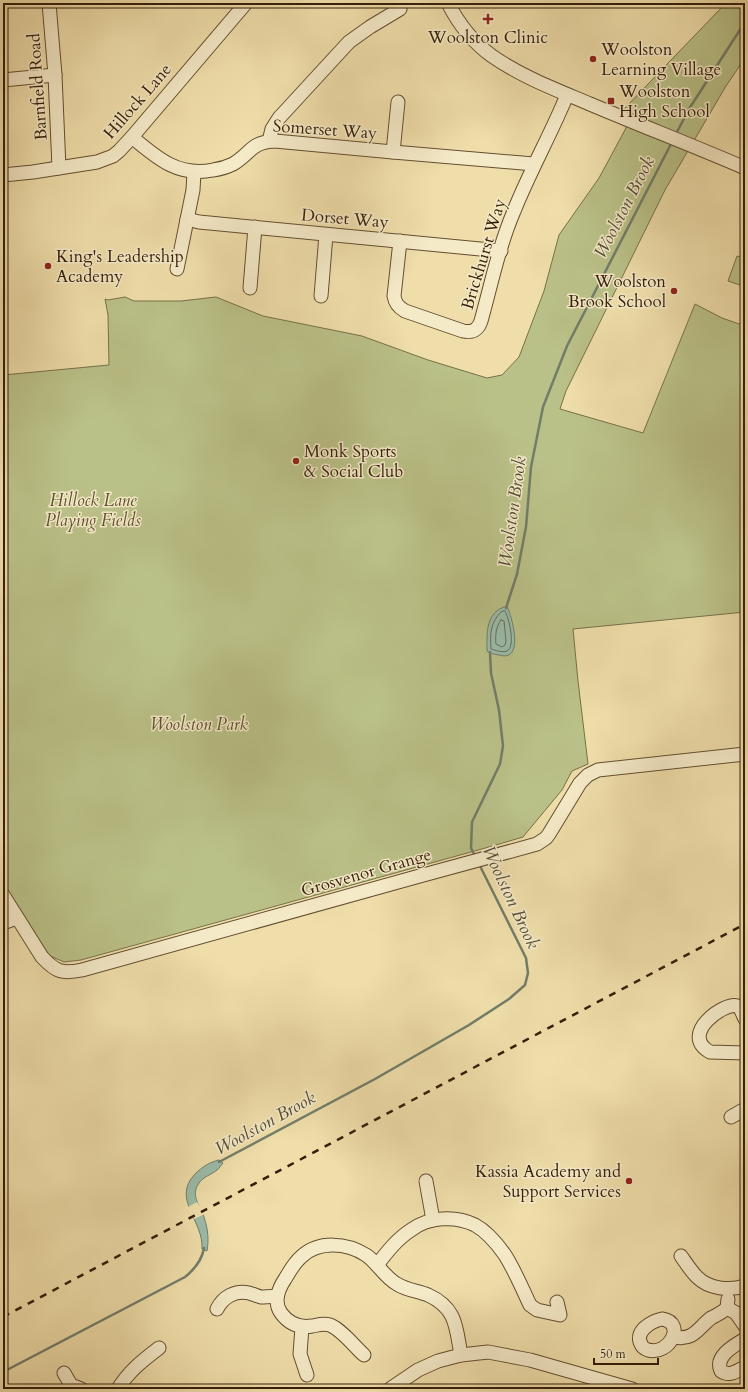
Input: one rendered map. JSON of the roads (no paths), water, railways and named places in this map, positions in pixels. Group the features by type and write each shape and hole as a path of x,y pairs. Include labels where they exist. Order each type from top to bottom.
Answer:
{"street":[{"name":"Barnfield Road","path":"49,3 55,75 59,168"},
{"name":"Hillock Lane","path":"3,174 87,164 105,159 119,151 246,3"},
{"path":"448,3 453,14 468,34 491,55 514,71 567,95 745,168"},
{"path":"269,141 272,128 279,118 349,42 364,31 401,9"},
{"path":"3,80 55,75"},
{"name":"Brickhurst Way","path":"400,241 394,296 398,307 467,332 474,331 480,326 514,210 567,95"},
{"path":"393,152 398,99"},
{"name":"Somerset Way","path":"132,137 157,158 181,170 194,172 232,165 256,145 269,141 534,164"},
{"path":"177,269 193,190 194,172"},
{"name":"Dorset Way","path":"187,219 199,222 326,235 501,251"},
{"path":"250,288 255,227"},
{"path":"321,296 326,235"},
{"name":"Grosvenor Grange","path":"3,895 42,957 48,964 59,971 72,972 537,844 546,838 555,827 580,783 588,775 598,770 745,754"},
{"path":"3,923 17,918"},
{"path":"745,1019 738,1006 734,1005 727,1007 706,1020 700,1030 699,1036 702,1045 710,1052 745,1052"},
{"path":"731,1117 745,1110"},
{"path":"426,1181 433,1220"},
{"path":"377,1265 396,1242 411,1229 422,1223 433,1220 453,1219 476,1225 505,1255 530,1305 537,1310 560,1315 557,1302"},
{"path":"365,1356 336,1329 329,1325 321,1324 302,1327 294,1325 283,1316 278,1306 277,1297 281,1286 295,1263 308,1252 322,1246 330,1245 347,1247 366,1256 377,1265 388,1278 397,1284 428,1295 443,1303 453,1318 461,1355"},
{"path":"681,1256 694,1275 702,1282 715,1287 727,1289 745,1286"},
{"path":"727,1289 727,1308"},
{"path":"216,1302 231,1294 241,1292 261,1297 277,1297"},
{"path":"727,1308 736,1313 745,1326"},
{"path":"674,1337 684,1338 694,1334 712,1318 727,1308"},
{"path":"302,1327 300,1354 307,1376"},
{"path":"745,1339 724,1354 720,1360 719,1367 721,1371 729,1374 745,1367"},
{"path":"118,1389 131,1372 155,1351 140,1348"},
{"path":"390,1389 407,1377 429,1365 461,1355 488,1352 530,1360 632,1389"},
{"path":"64,1373 72,1388"}],"water":[{"path":"507,606 512,619 515,638 512,652 507,656 487,651 487,637 491,618 500,609"},
{"path":"219,1160 223,1163 218,1169 205,1177 199,1183 195,1192 206,1226 208,1239 207,1251 202,1249 201,1239 187,1201 186,1192 188,1183 200,1169"}],"waterway":[{"name":"Woolston Brook","path":"676,134 689,109 745,22"},
{"name":"Woolston Brook","path":"506,608 517,574 526,527 531,467 543,407 567,346 672,142"},
{"name":"Woolston Brook","path":"475,856 471,848 472,822 500,764 503,746 499,710 491,673 490,652"},
{"name":"Woolston Brook","path":"219,1162 375,1079 469,1025 509,999 525,985 528,973 526,958 479,864"},
{"name":"Woolston Brook","path":"3,1372 185,1277 198,1264 204,1248"}],"railway":[{"path":"3,1317 745,924"}],"place":[{"name":"Woolston Clinic","path":"488,19"},
{"name":"Woolston Learning Village","path":"593,59"},
{"name":"Woolston High School","path":"611,101"},
{"name":"King's Leadership Academy","path":"48,266"},
{"name":"Woolston Brook School","path":"674,291"},
{"name":"Monk Sports & Social Club","path":"296,461"},
{"name":"Kassia Academy and Support Services","path":"629,1181"}],"park label":[{"name":"Hillock Lane Playing Fields","path":"93,510"},
{"name":"Woolston Park","path":"199,724"}]}
